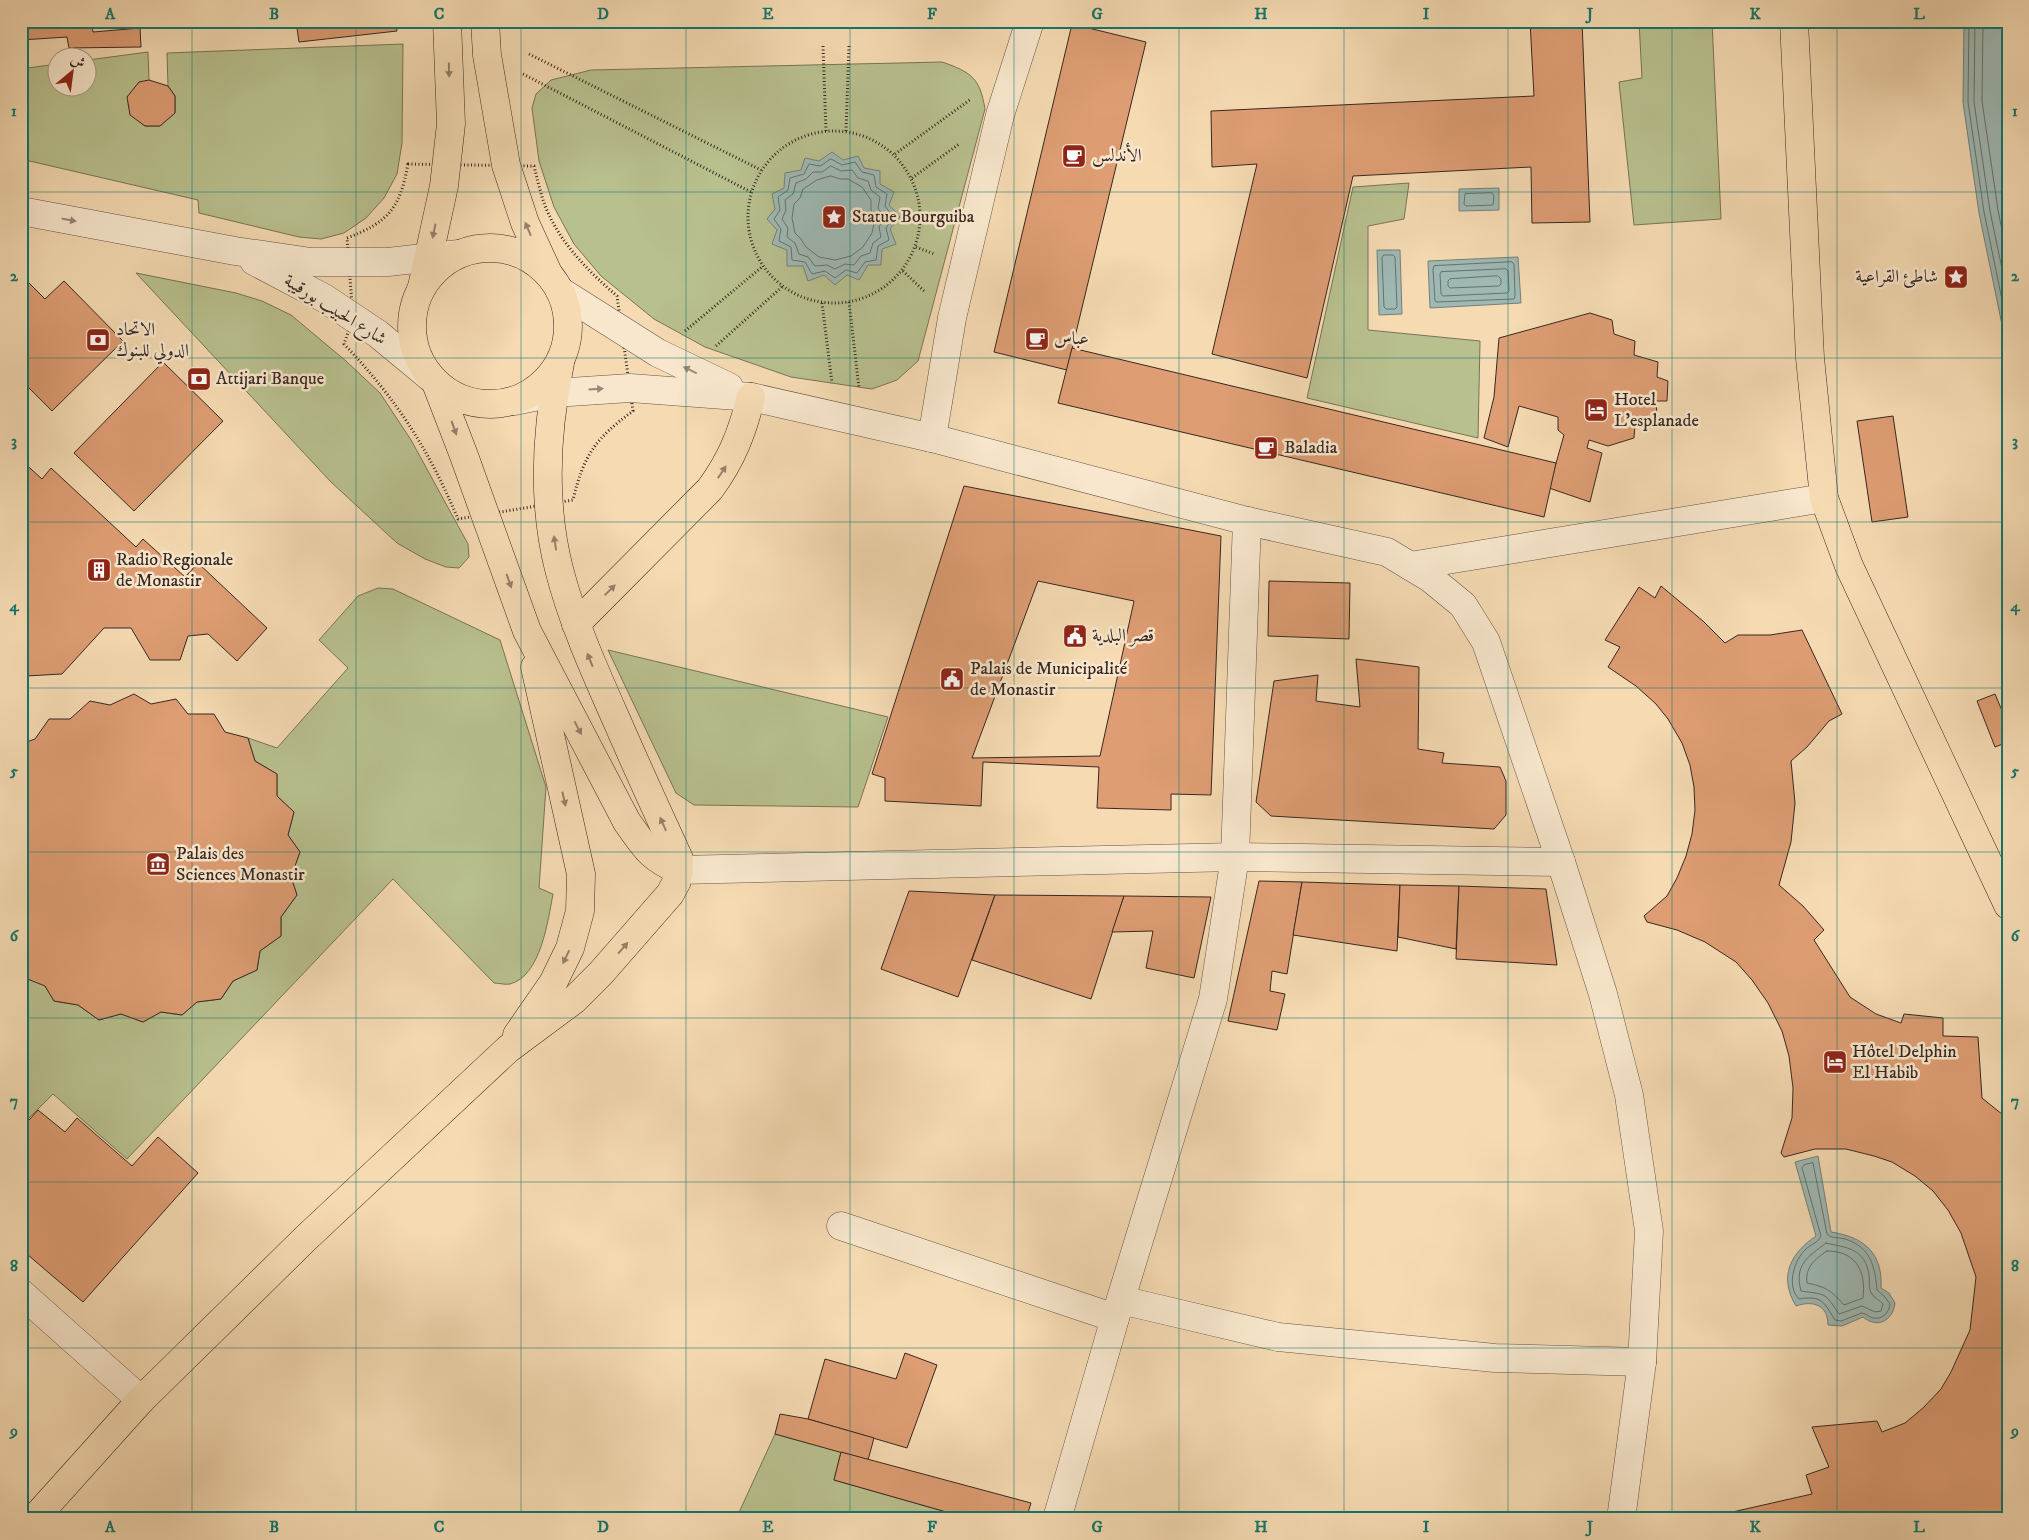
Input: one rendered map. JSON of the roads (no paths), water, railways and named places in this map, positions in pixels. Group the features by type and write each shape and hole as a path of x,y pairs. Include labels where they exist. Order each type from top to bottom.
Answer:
{"main road":[{"path":"447,21 450,124 444,186 421,289 415,307 412,325 414,344 420,361 433,380 485,514 527,631 581,874 580,911 570,948 553,983 508,1049"},
{"path":"43,1516 141,1400 306,1238 508,1049 574,1000 602,973 670,894 677,881 680,870 679,859 601,687 576,624 559,568 549,504 548,452 554,393 569,327 566,309 525,223 506,165 488,55 485,21"},
{"path":"1794,21 1810,358 1824,498 1849,566 2008,905"},
{"path":"421,289 437,269 459,254 482,249 506,250 528,258 554,282"},
{"path":"433,380 452,395 473,402 493,404 514,401 532,393 548,380 560,363"},
{"path":"576,624 710,489 736,448 744,426 750,397"},
{"path":"527,631 627,822 645,848 661,862 680,870"}],"street":[{"path":"932,438 952,318 1000,115 1030,21"},
{"name":"شارع الحبيب بورقيبة","path":"21,211 235,251 301,261 349,263 428,259 459,254"},
{"name":"شارع الحبيب بورقيبة","path":"235,251 324,298 378,334 433,380"},
{"path":"554,282 622,331 658,353 690,370 750,397"},
{"path":"514,401 554,393 630,388 750,397 932,438 1247,521 1387,552 1430,578 1463,606 1486,642 1561,862 1603,994 1629,1095 1649,1231 1642,1362 1621,1519"},
{"path":"1410,566 1824,498"},
{"path":"1057,1519 1118,1309 1213,999 1235,857 1247,521"},
{"path":"680,870 1235,857 1561,862"},
{"path":"841,1226 1118,1309 1278,1337 1495,1358 1642,1362"},
{"path":"21,1292 141,1400"}],"water":[{"path":"1964,21 2008,21 2008,354 1979,213 1963,102"},
{"path":"832,152 843,160 858,156 864,168 880,171 880,184 894,192 889,205 900,217 890,229 896,244 882,249 881,265 868,265 859,280 847,275 835,285 824,275 808,281 803,266 787,266 787,250 772,244 777,230 767,219 775,209 772,194 784,188 785,173 801,170 805,158 819,161"},
{"path":"1499,188 1499,210 1459,211 1459,189"},
{"path":"1377,250 1400,250 1402,314 1379,315"},
{"path":"1518,257 1521,303 1430,308 1428,261"},
{"path":"1818,1156 1831,1232 1853,1238 1869,1249 1879,1265 1881,1288 1889,1293 1895,1303 1888,1319 1879,1323 1868,1321 1863,1317 1842,1326 1828,1325 1827,1318 1822,1309 1814,1304 1796,1306 1791,1295 1788,1285 1790,1266 1800,1250 1816,1236 1795,1162"}],"place":[{"name":"الأندلس","path":"1074,156"},
{"name":"Statue Bourguiba","path":"834,217"},
{"name":"شاطئ القراعية","path":"1956,277"},
{"name":"عباس","path":"1037,339"},
{"name":"الاتحاد الدولي للبنوك","path":"98,340"},
{"name":"Attijari Banque","path":"199,379"},
{"name":"Hotel L'esplanade","path":"1596,410"},
{"name":"Baladia","path":"1266,448"},
{"name":"Radio Regionale de Monastir","path":"99,570"},
{"name":"قصر البلدية","path":"1075,636"},
{"name":"Palais de Municipalité de Monastir","path":"952,679"},
{"name":"Palais des Sciences Monastir","path":"158,864"},
{"name":"Hôtel Delphin El Habib","path":"1835,1062"}]}
